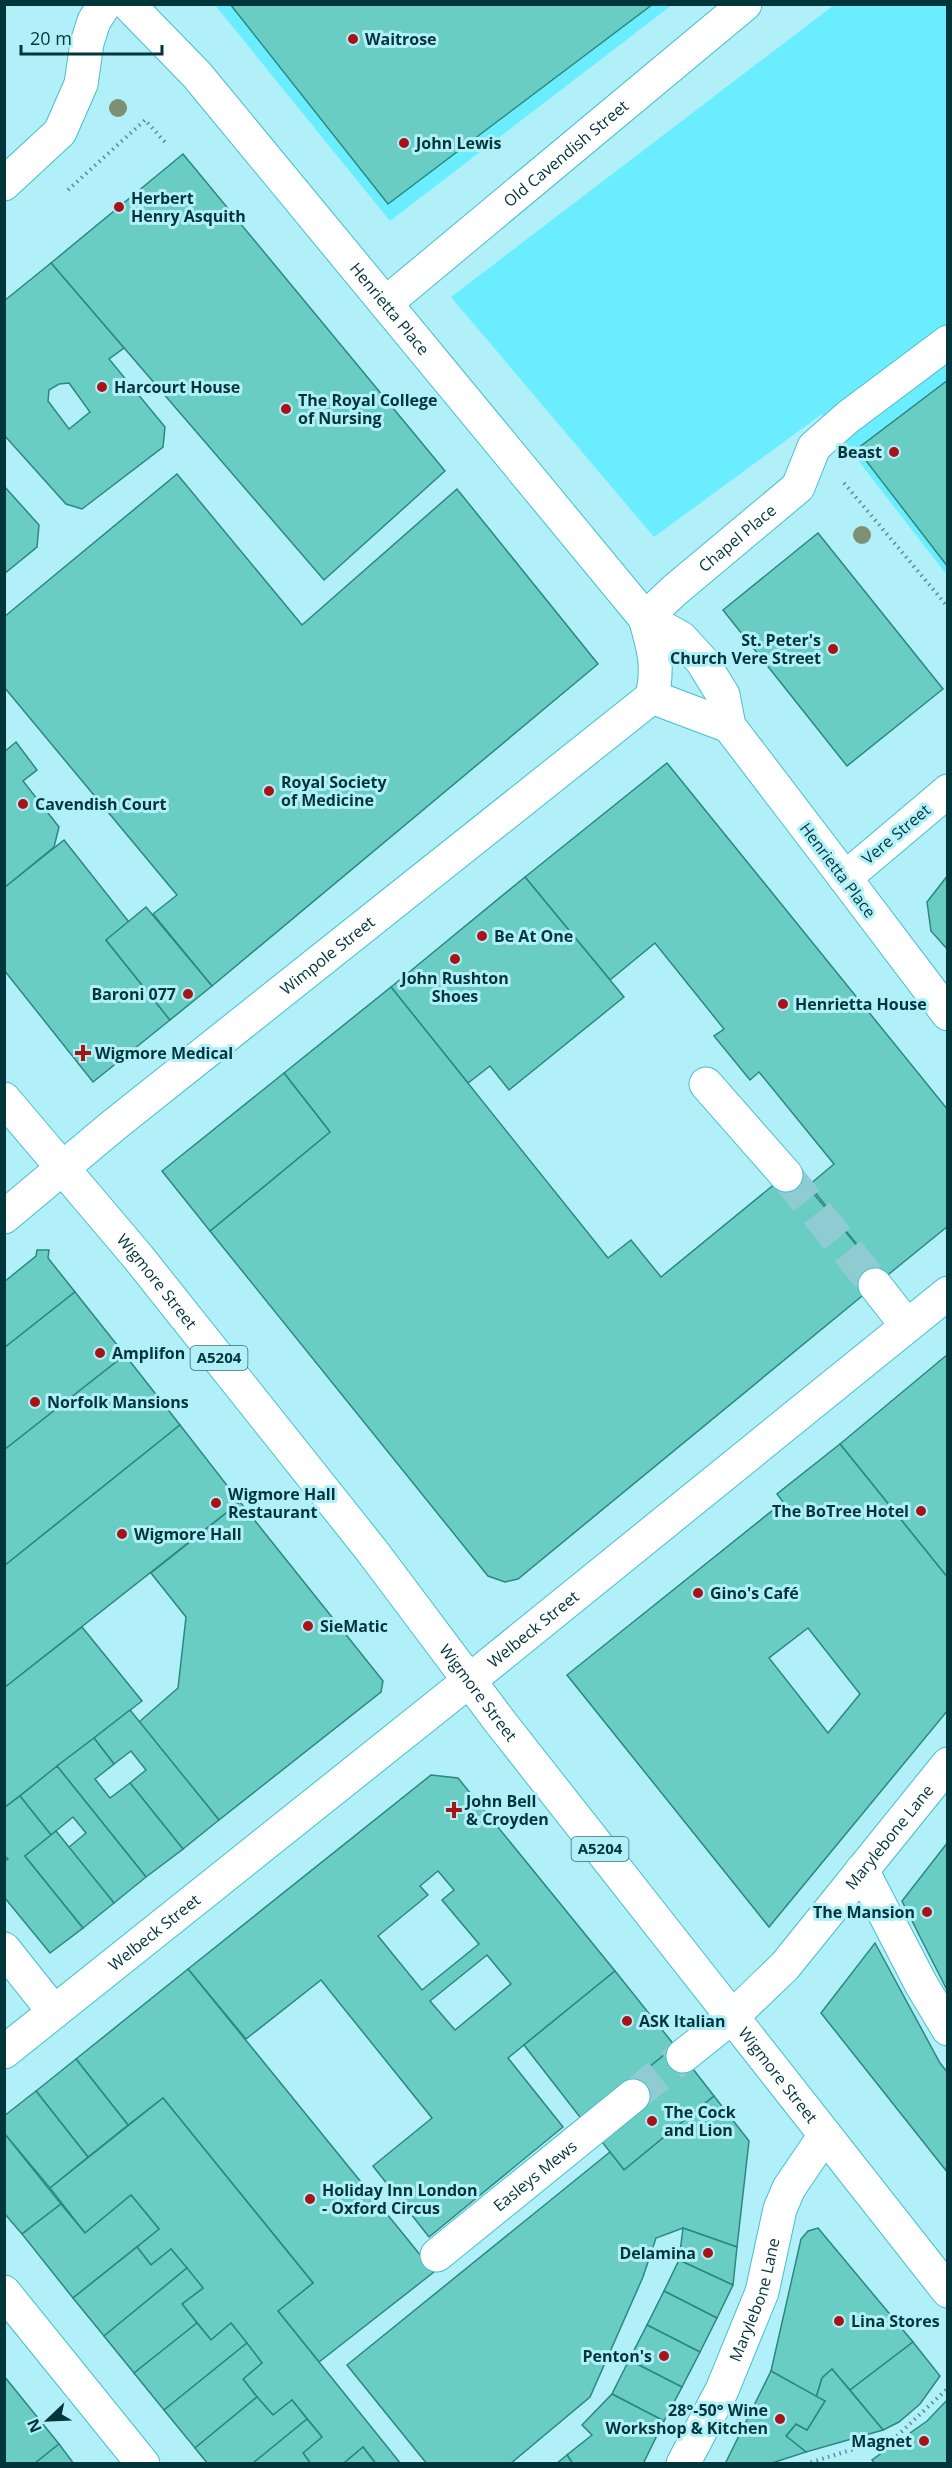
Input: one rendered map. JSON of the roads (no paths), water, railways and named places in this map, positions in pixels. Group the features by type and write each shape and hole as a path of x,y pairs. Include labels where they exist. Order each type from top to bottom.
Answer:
{"street":[{"path":"4,184 60,132 81,84 87,43 94,21 105,4"},
{"name":"Henrietta Place","path":"128,4 197,75 645,618 681,638 702,661 723,695 729,726 948,1014"},
{"name":"Old Cavendish Street","path":"386,303 745,4"},
{"name":"Chapel Place","path":"645,618 798,487 814,447 848,417 948,342"},
{"name":"Henrietta Place","path":"645,618 657,675 652,698"},
{"path":"652,698 729,726"},
{"name":"Wimpole Street","path":"4,1216 114,1125 652,698"},
{"name":"Vere Street","path":"845,878 948,791"},
{"path":"706,1084 786,1175"},
{"name":"Wigmore Street","path":"4,1099 146,1267 392,1577 732,2017 948,2291"},
{"path":"875,1285 907,1326"},
{"name":"Welbeck Street","path":"4,2052 470,1680 948,1293"},
{"name":"Marylebone Lane","path":"683,2056 732,2017 785,1966 948,1764"},
{"path":"862,1870 921,1984 948,2029"},
{"path":"4,1949 54,2012"},
{"name":"Easleys Mews","path":"437,2255 633,2096"},
{"name":"Marylebone Lane","path":"683,2463 722,2390 762,2292 780,2209 789,2188 825,2135"},
{"path":"4,2292 143,2463"}],"tunnel":[{"path":"786,1175 875,1285"},
{"path":"633,2096 683,2056"}],"place":[{"name":"Waitrose","path":"353,39"},
{"name":"John Lewis","path":"404,143"},
{"name":"Herbert Henry Asquith","path":"119,207"},
{"name":"Harcourt House","path":"102,387"},
{"name":"The Royal College of Nursing","path":"286,409"},
{"name":"Beast","path":"894,452"},
{"name":"St. Peter's Church Vere Street","path":"833,649"},
{"name":"Royal Society of Medicine","path":"269,791"},
{"name":"Cavendish Court","path":"23,804"},
{"name":"Be At One","path":"482,936"},
{"name":"John Rushton Shoes","path":"455,959"},
{"name":"Baroni 077","path":"188,994"},
{"name":"Henrietta House","path":"783,1004"},
{"name":"Wigmore Medical","path":"83,1053"},
{"name":"Amplifon","path":"100,1353"},
{"name":"Norfolk Mansions","path":"35,1402"},
{"name":"Wigmore Hall Restaurant","path":"216,1503"},
{"name":"The BoTree Hotel","path":"921,1511"},
{"name":"Wigmore Hall","path":"122,1534"},
{"name":"Gino's Café","path":"698,1593"},
{"name":"SieMatic","path":"308,1626"},
{"name":"John Bell & Croyden","path":"454,1810"},
{"name":"The Mansion","path":"927,1912"},
{"name":"ASK Italian","path":"627,2021"},
{"name":"The Cock and Lion","path":"652,2121"},
{"name":"Holiday Inn London - Oxford Circus","path":"310,2199"},
{"name":"Delamina","path":"708,2253"},
{"name":"Lina Stores","path":"839,2321"},
{"name":"Penton's","path":"664,2356"},
{"name":"28°-50° Wine Workshop & Kitchen","path":"780,2419"},
{"name":"Magnet","path":"924,2441"}]}
